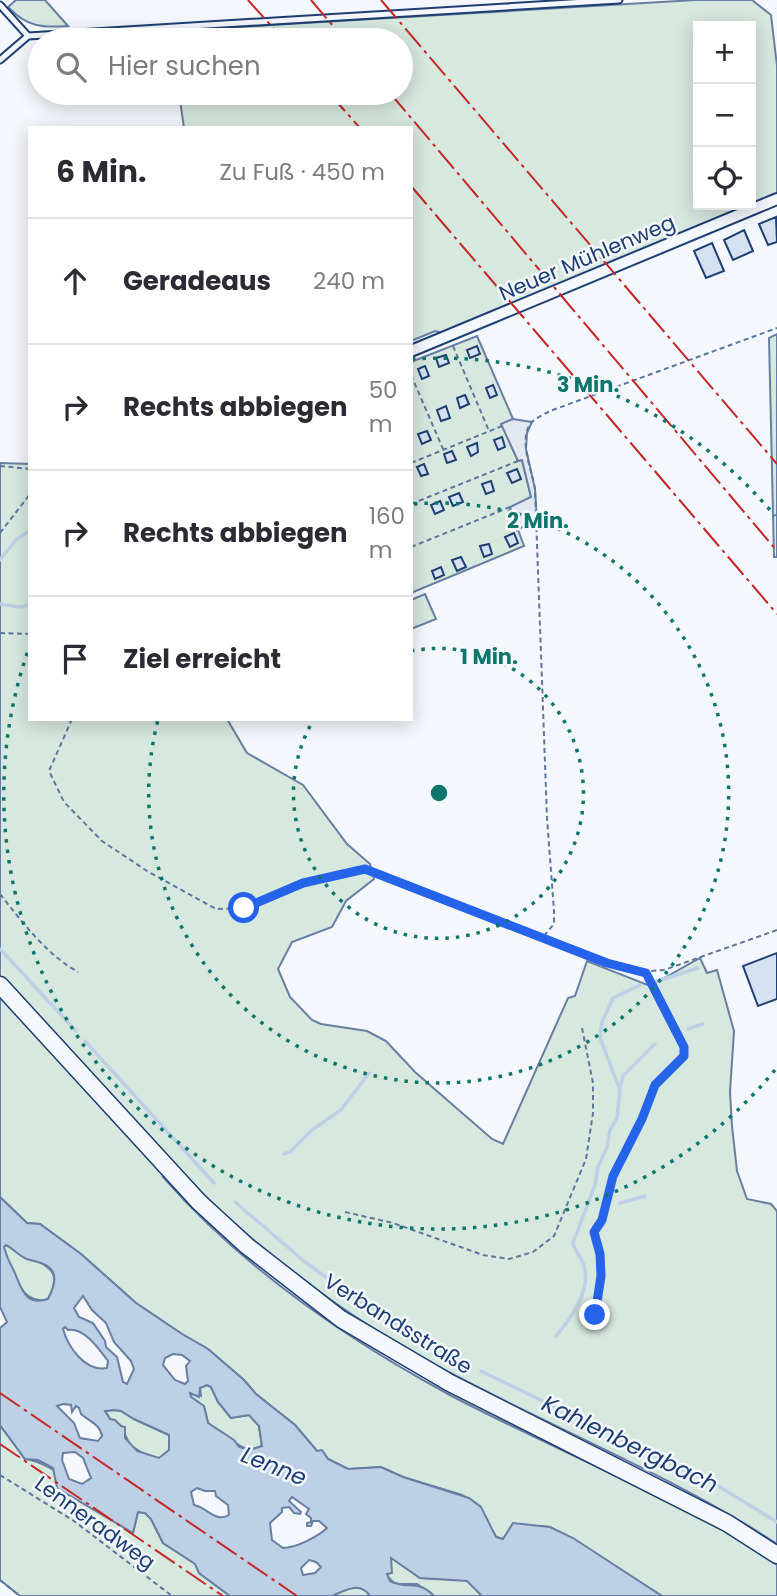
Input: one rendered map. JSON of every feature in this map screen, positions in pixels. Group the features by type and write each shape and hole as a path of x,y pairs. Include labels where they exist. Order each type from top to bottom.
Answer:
{"main road":[{"name":"Verbandsstraße","path":"0,985 199,1202 247,1246 341,1319 450,1383 727,1523 777,1555"}],"street":[{"name":"Neuer Mühlenweg","path":"413,350 777,198"}],"lane":[{"path":"159,28 619,0"},
{"path":"0,5 28,36 0,60"}],"path":[{"path":"542,937 549,933 554,924 554,911 547,818 535,496 526,449 527,433 532,422 550,411 777,328"},
{"path":"449,337 489,431"},
{"path":"413,380 444,450"},
{"path":"413,462 502,426"},
{"path":"413,503 518,461"},
{"path":"0,466 28,468"},
{"path":"0,533 28,497"},
{"path":"413,546 510,507"},
{"path":"0,633 28,634"},
{"path":"71,721 49,771 64,802 102,841 147,871 216,909 244,908 303,883 365,869 607,963 646,973 664,970 777,930"},
{"path":"0,894 30,933 67,966 78,972"},
{"path":"595,1315 601,1276 600,1254 594,1232 602,1220 613,1176 642,1119 655,1085 684,1056 684,1047 646,973"},
{"path":"345,1212 393,1223 483,1255 509,1259 533,1252 554,1237 586,1159 593,1113 593,1083 582,1028"},
{"name":"Lenneradweg","path":"0,1475 74,1521 172,1596"},
{"path":"0,1580 20,1596"}],"shaded area":[{"path":"16,0 45,0 68,26 35,25 22,19 8,7"},
{"path":"695,0 752,0 771,15 777,66 777,195 756,204 756,21 693,21 693,210 741,210 443,333 435,331 413,340 413,126 184,126 181,105 413,105 413,28 222,28"},
{"path":"777,334 777,557 774,557 769,338"},
{"path":"477,336 513,419 502,424 518,461 522,460 531,497 510,508 524,546 413,592 413,361"},
{"path":"513,419 532,422 527,433 526,449 535,489 537,520 517,530 510,507 531,497 522,460 518,461 501,424"},
{"path":"0,463 28,464 28,721 228,721 247,753 303,785 347,844 370,864 374,879 346,901 332,927 292,942 278,969 290,997 312,1020 321,1024 367,1031 386,1041 415,1072 492,1139 503,1144 568,998 575,996 587,961 650,986 700,958 707,973 717,970 734,1031 730,1092 737,1171 747,1199 771,1204 777,1211 777,1544 701,1499 462,1379 384,1335 311,1286 276,1258 209,1200 177,1168 163,1177 226,1241 260,1270 370,1349 448,1394 724,1530 777,1565 777,1596 662,1596 550,1527 514,1524 503,1539 496,1537 482,1512 462,1495 403,1477 381,1467 348,1469 328,1459 322,1451 317,1451 295,1425 256,1394 208,1349 136,1303 81,1254 40,1224 27,1223 0,1197"},
{"path":"425,594 436,619 413,628 413,599"},
{"path":"3,1246 39,1261 53,1273 54,1284 48,1299 38,1300 24,1292 9,1264"},
{"path":"207,1385 231,1418 249,1415 259,1426 262,1446 251,1449 243,1447 208,1423 204,1406 191,1397 190,1392 201,1396 200,1388"},
{"path":"114,1410 169,1435 169,1450 159,1459 130,1445 121,1426 110,1419 105,1411"},
{"path":"0,1425 25,1459 38,1462 66,1478 133,1533 138,1512 145,1513 163,1543 196,1564 199,1573 230,1596 20,1596 0,1580"},
{"path":"391,1557 420,1578 467,1580 482,1596 434,1596 417,1584 395,1584 387,1576 391,1573"},
{"path":"359,1587 370,1596 332,1596 347,1589"}],"water":[{"name":"Lenne","path":"0,1197 27,1223 40,1224 81,1254 136,1303 208,1349 256,1394 295,1425 317,1451 322,1450 328,1459 348,1469 381,1467 403,1477 469,1498 481,1507 496,1537 503,1539 513,1523 550,1527 573,1538 662,1596 482,1596 467,1581 420,1578 391,1558 392,1573 387,1574 390,1581 418,1586 434,1596 370,1596 366,1591 357,1588 332,1596 230,1596 199,1573 195,1564 163,1543 145,1513 138,1512 133,1533 57,1488 53,1468 38,1460 25,1459 0,1425 0,1328 7,1322 0,1307","holes":["6,1245 24,1258 50,1268 54,1284 48,1299 40,1301 28,1297 4,1247","83,1296 92,1310 106,1323 114,1342 131,1361 134,1369 127,1384 123,1382 117,1357 106,1347 93,1323 79,1317 74,1308","65,1327 80,1332 108,1361 107,1368 99,1368 85,1362 73,1350 65,1336","173,1354 182,1355 190,1361 186,1366 188,1381 185,1384 175,1380 163,1365 165,1358","207,1385 211,1387 218,1402 231,1418 249,1415 259,1426 262,1446 250,1450 239,1447 234,1440 208,1423 204,1406 191,1397 190,1393 199,1397 200,1388","71,1405 72,1412 76,1406 81,1414 99,1428 102,1436 98,1441 80,1438 74,1423 57,1406","105,1411 121,1411 169,1435 169,1450 159,1458 137,1451 125,1438 125,1427 110,1419","75,1452 83,1458 91,1478 82,1484 69,1479 62,1460 63,1453","197,1488 215,1491 216,1496 228,1505 229,1515 215,1516 194,1505 191,1492","292,1497 309,1509 306,1514 311,1518 311,1522 307,1523 307,1526 311,1526 313,1521 319,1521 327,1528 318,1535 288,1548 283,1548 272,1540 270,1523 282,1512 282,1508 289,1507 294,1513 300,1514 289,1501","309,1560 316,1562 321,1567 315,1573 303,1575 301,1568"]}],"building":[{"path":"776,217 777,242 768,245 759,224"},
{"path":"744,230 753,251 733,260 724,240"},
{"path":"712,243 724,271 706,278 694,251"},
{"path":"477,346 480,354 470,358 467,350"},
{"path":"446,355 449,363 439,367 436,358"},
{"path":"425,366 429,376 422,379 418,369"},
{"path":"493,385 497,395 490,398 486,388"},
{"path":"465,395 469,404 460,408 457,398"},
{"path":"446,406 450,418 441,421 437,410"},
{"path":"427,431 431,440 422,444 418,434"},
{"path":"502,437 505,447 498,450 494,440"},
{"path":"477,443 478,452 471,456 467,447"},
{"path":"452,451 456,460 447,463 444,454"},
{"path":"424,464 428,474 421,476 417,467"},
{"path":"517,469 521,479 512,483 507,473"},
{"path":"491,481 494,491 486,494 482,484"},
{"path":"459,493 463,502 453,506 449,497"},
{"path":"440,501 444,510 435,514 431,505"},
{"path":"514,533 518,543 510,547 505,537"},
{"path":"489,544 492,554 484,557 480,546"},
{"path":"461,557 466,567 457,571 452,560"},
{"path":"441,567 444,575 435,579 432,571"},
{"path":"777,953 777,999 758,1006 743,966"}],"waterway":[{"path":"0,560 16,540 28,531"},
{"path":"0,604 28,605"},
{"name":"Kahlenbergbach","path":"0,949 76,1031"},
{"path":"657,981 698,968"},
{"path":"556,1336 574,1311 583,1292 583,1263 573,1243 595,1185 610,1130 617,1118 620,1090 600,1038 602,1022 613,998 640,985"},
{"path":"688,1029 703,1024"},
{"name":"Kahlenbergbach","path":"85,1041 214,1183"},
{"path":"620,1088 623,1076 655,1044"},
{"path":"284,1154 341,1110 369,1073"},
{"path":"620,1203 645,1196"},
{"name":"Kahlenbergbach","path":"235,1202 305,1262 348,1293 455,1358"},
{"name":"Kahlenbergbach","path":"481,1371 718,1486 777,1522"}],"power":[{"path":"248,0 273,28"},
{"path":"311,0 335,28"},
{"path":"381,0 405,28"},
{"path":"413,37 777,464"},
{"path":"340,105 358,126"},
{"path":"400,105 777,551"},
{"path":"413,188 777,614"},
{"path":"0,1393 297,1596"},
{"path":"0,1444 223,1596"}],"route":[{"path":"244,908 303,883 365,869 607,963 646,973 684,1047 684,1056 655,1085 642,1119 613,1176 602,1220 594,1232 600,1254 601,1276 595,1315"}]}
